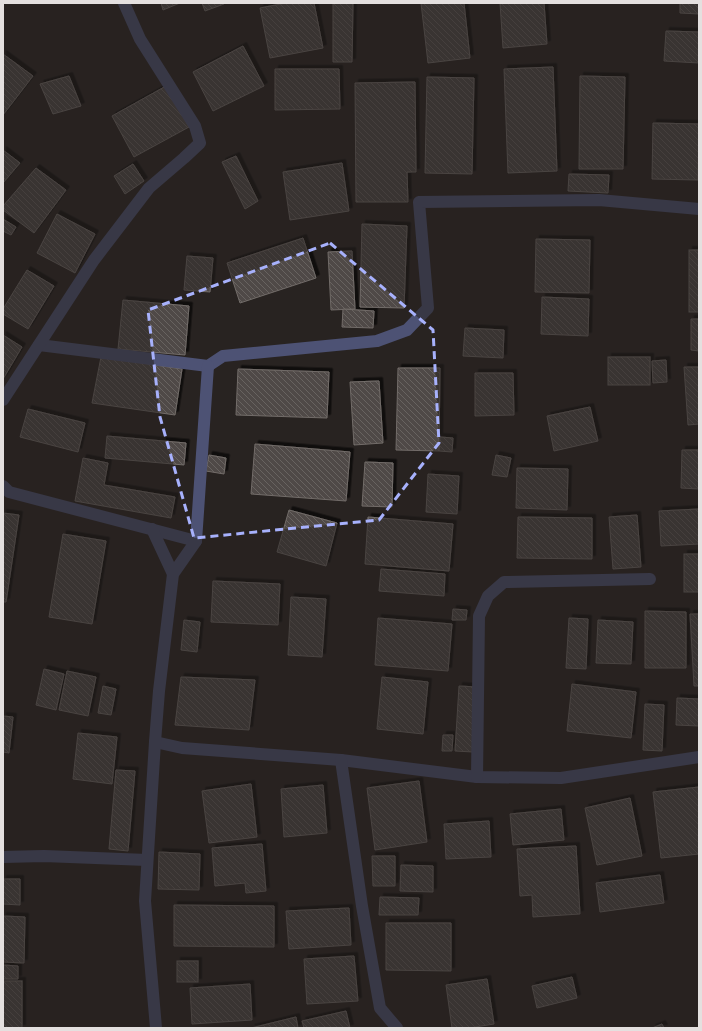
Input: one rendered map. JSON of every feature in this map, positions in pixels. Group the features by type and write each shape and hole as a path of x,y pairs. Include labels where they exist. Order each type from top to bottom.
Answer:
{"street":[{"path":"3,400 94,260 149,188 200,143 195,126 140,39 124,3"},
{"path":"39,345 208,366 223,356 378,341 407,330 428,308 419,202 599,200 699,209"},
{"path":"156,1028 145,901 159,691 173,574 196,541 208,366"},
{"path":"3,486 9,492 196,541"},
{"path":"152,530 173,574"},
{"path":"477,777 480,616 488,596 504,582 650,579"},
{"path":"155,742 182,748 341,760 477,777 561,778 699,757"},
{"path":"341,760 362,906 380,1008 397,1028"},
{"path":"3,857 44,856 147,860"}],"highlighted area":[{"path":"330,243 433,330 439,443 379,520 194,538 160,417 148,310"}],"building":[{"path":"161,3 180,3 163,10"},
{"path":"202,3 223,3 224,4 205,11"},
{"path":"286,3 314,3 323,48 270,58 260,8"},
{"path":"333,3 353,3 352,62 333,62"},
{"path":"421,3 464,3 470,58 428,63"},
{"path":"500,3 544,3 547,44 503,48"},
{"path":"680,3 699,3 699,14 680,13"},
{"path":"666,31 699,32 699,63 664,61"},
{"path":"243,46 264,86 213,111 193,72"},
{"path":"3,54 33,76 3,115"},
{"path":"553,67 557,171 508,173 504,69"},
{"path":"275,69 339,69 340,109 275,110"},
{"path":"69,76 81,106 53,114 40,84"},
{"path":"580,76 625,77 623,169 579,169"},
{"path":"427,77 474,78 472,174 425,173"},
{"path":"415,82 416,172 407,172 408,202 356,202 355,83"},
{"path":"166,86 189,127 134,157 112,116"},
{"path":"653,123 699,124 698,180 652,179"},
{"path":"3,150 20,163 3,183"},
{"path":"236,156 258,201 245,209 222,162"},
{"path":"342,163 349,211 290,220 283,172"},
{"path":"133,164 144,181 125,194 114,176"},
{"path":"36,168 66,190 34,233 3,210 3,206"},
{"path":"569,174 609,175 608,193 568,191"},
{"path":"57,214 95,234 75,273 37,253"},
{"path":"3,219 16,227 11,235 3,231"},
{"path":"362,224 407,226 404,308 360,307"},
{"path":"303,238 316,278 240,303 227,263"},
{"path":"536,239 590,240 589,293 535,292"},
{"path":"689,250 699,250 699,312 689,312"},
{"path":"352,251 355,309 331,310 328,252"},
{"path":"187,256 213,258 210,292 184,290"},
{"path":"27,270 54,286 28,329 3,314 3,309"},
{"path":"542,297 589,299 588,336 541,334"},
{"path":"123,300 189,306 185,355 118,349"},
{"path":"343,309 374,311 373,328 342,327"},
{"path":"691,319 699,319 699,351 691,350"},
{"path":"465,328 504,330 503,358 463,356"},
{"path":"3,335 22,347 3,379"},
{"path":"101,357 182,369 175,415 92,403"},
{"path":"608,357 650,357 650,385 608,385"},
{"path":"666,360 667,382 653,383 652,361"},
{"path":"684,367 699,367 699,424 688,425"},
{"path":"398,368 440,368 439,451 396,450"},
{"path":"238,369 329,372 327,418 236,415"},
{"path":"475,373 513,373 514,415 475,416"},
{"path":"379,381 383,443 354,445 350,382"},
{"path":"590,407 598,441 554,451 547,416"},
{"path":"28,409 85,423 78,452 20,437"},
{"path":"107,436 186,443 184,465 105,458"},
{"path":"440,437 453,438 452,452 439,451"},
{"path":"255,444 350,452 346,501 251,494"},
{"path":"682,450 699,450 699,489 681,488"},
{"path":"209,455 226,458 224,474 206,471"},
{"path":"496,455 511,458 507,477 492,475"},
{"path":"83,458 108,463 104,485 175,497 171,518 75,501"},
{"path":"365,462 393,463 392,507 362,506"},
{"path":"517,468 568,469 567,510 516,508"},
{"path":"428,474 459,476 457,514 426,512"},
{"path":"699,509 699,544 661,546 659,511"},
{"path":"289,510 337,523 326,566 277,552"},
{"path":"3,513 19,515 6,602 3,602"},
{"path":"637,515 641,567 613,569 609,517"},
{"path":"368,517 453,524 449,571 365,564"},
{"path":"518,517 592,518 592,559 517,558"},
{"path":"63,534 106,541 92,624 49,617"},
{"path":"684,554 699,554 699,592 684,592"},
{"path":"381,569 445,574 444,596 379,591"},
{"path":"213,581 280,584 278,625 211,622"},
{"path":"291,597 326,599 322,657 288,655"},
{"path":"453,609 467,610 466,620 452,620"},
{"path":"645,611 686,612 686,668 645,668"},
{"path":"690,614 699,614 699,686 694,686"},
{"path":"378,618 452,624 448,671 375,665"},
{"path":"569,618 588,619 586,669 566,668"},
{"path":"184,620 200,622 197,652 181,650"},
{"path":"598,620 633,622 631,664 596,663"},
{"path":"44,669 64,674 56,710 36,705"},
{"path":"67,671 96,677 88,716 59,710"},
{"path":"181,677 255,680 249,730 175,725"},
{"path":"382,677 428,682 423,734 377,729"},
{"path":"572,684 636,692 631,738 567,731"},
{"path":"103,686 116,689 111,715 98,713"},
{"path":"459,686 477,687 473,752 455,751"},
{"path":"677,698 699,699 699,726 676,725"},
{"path":"645,704 664,705 662,751 643,750"},
{"path":"3,716 13,717 9,753 3,752"},
{"path":"78,733 117,737 112,784 73,779"},
{"path":"443,735 453,735 452,751 442,751"},
{"path":"116,770 135,771 128,851 109,849"},
{"path":"419,781 427,842 375,850 367,788"},
{"path":"251,784 257,837 209,843 202,791"},
{"path":"323,785 327,833 284,837 281,789"},
{"path":"699,787 699,854 661,858 653,792"},
{"path":"630,798 642,856 597,865 585,808"},
{"path":"561,809 564,840 513,845 510,814"},
{"path":"489,821 491,857 446,859 444,824"},
{"path":"262,844 266,891 246,893 245,883 215,886 212,848"},
{"path":"576,846 580,914 533,917 532,895 520,896 517,849"},
{"path":"159,852 200,854 199,890 158,889"},
{"path":"372,856 395,856 395,886 373,886"},
{"path":"401,865 433,866 433,892 400,891"},
{"path":"660,875 664,903 600,912 596,883"},
{"path":"3,879 20,879 20,905 3,904"},
{"path":"380,897 419,898 418,915 379,915"},
{"path":"174,905 274,906 274,947 174,946"},
{"path":"349,908 351,945 289,949 286,911"},
{"path":"3,916 25,917 24,963 3,962"},
{"path":"386,923 451,923 451,971 386,970"},
{"path":"354,956 358,1001 307,1004 304,959"},
{"path":"177,961 198,961 198,982 177,982"},
{"path":"3,965 18,966 18,979 3,979"},
{"path":"572,977 577,998 537,1008 532,986"},
{"path":"487,979 494,1024 469,1028 452,1028 446,985"},
{"path":"3,981 22,981 22,1028 3,1028"},
{"path":"250,984 252,1020 192,1024 190,988"},
{"path":"346,1011 350,1028 304,1028 302,1021"},
{"path":"296,1017 298,1028 251,1028"},
{"path":"662,1024 664,1028 652,1028"}]}
